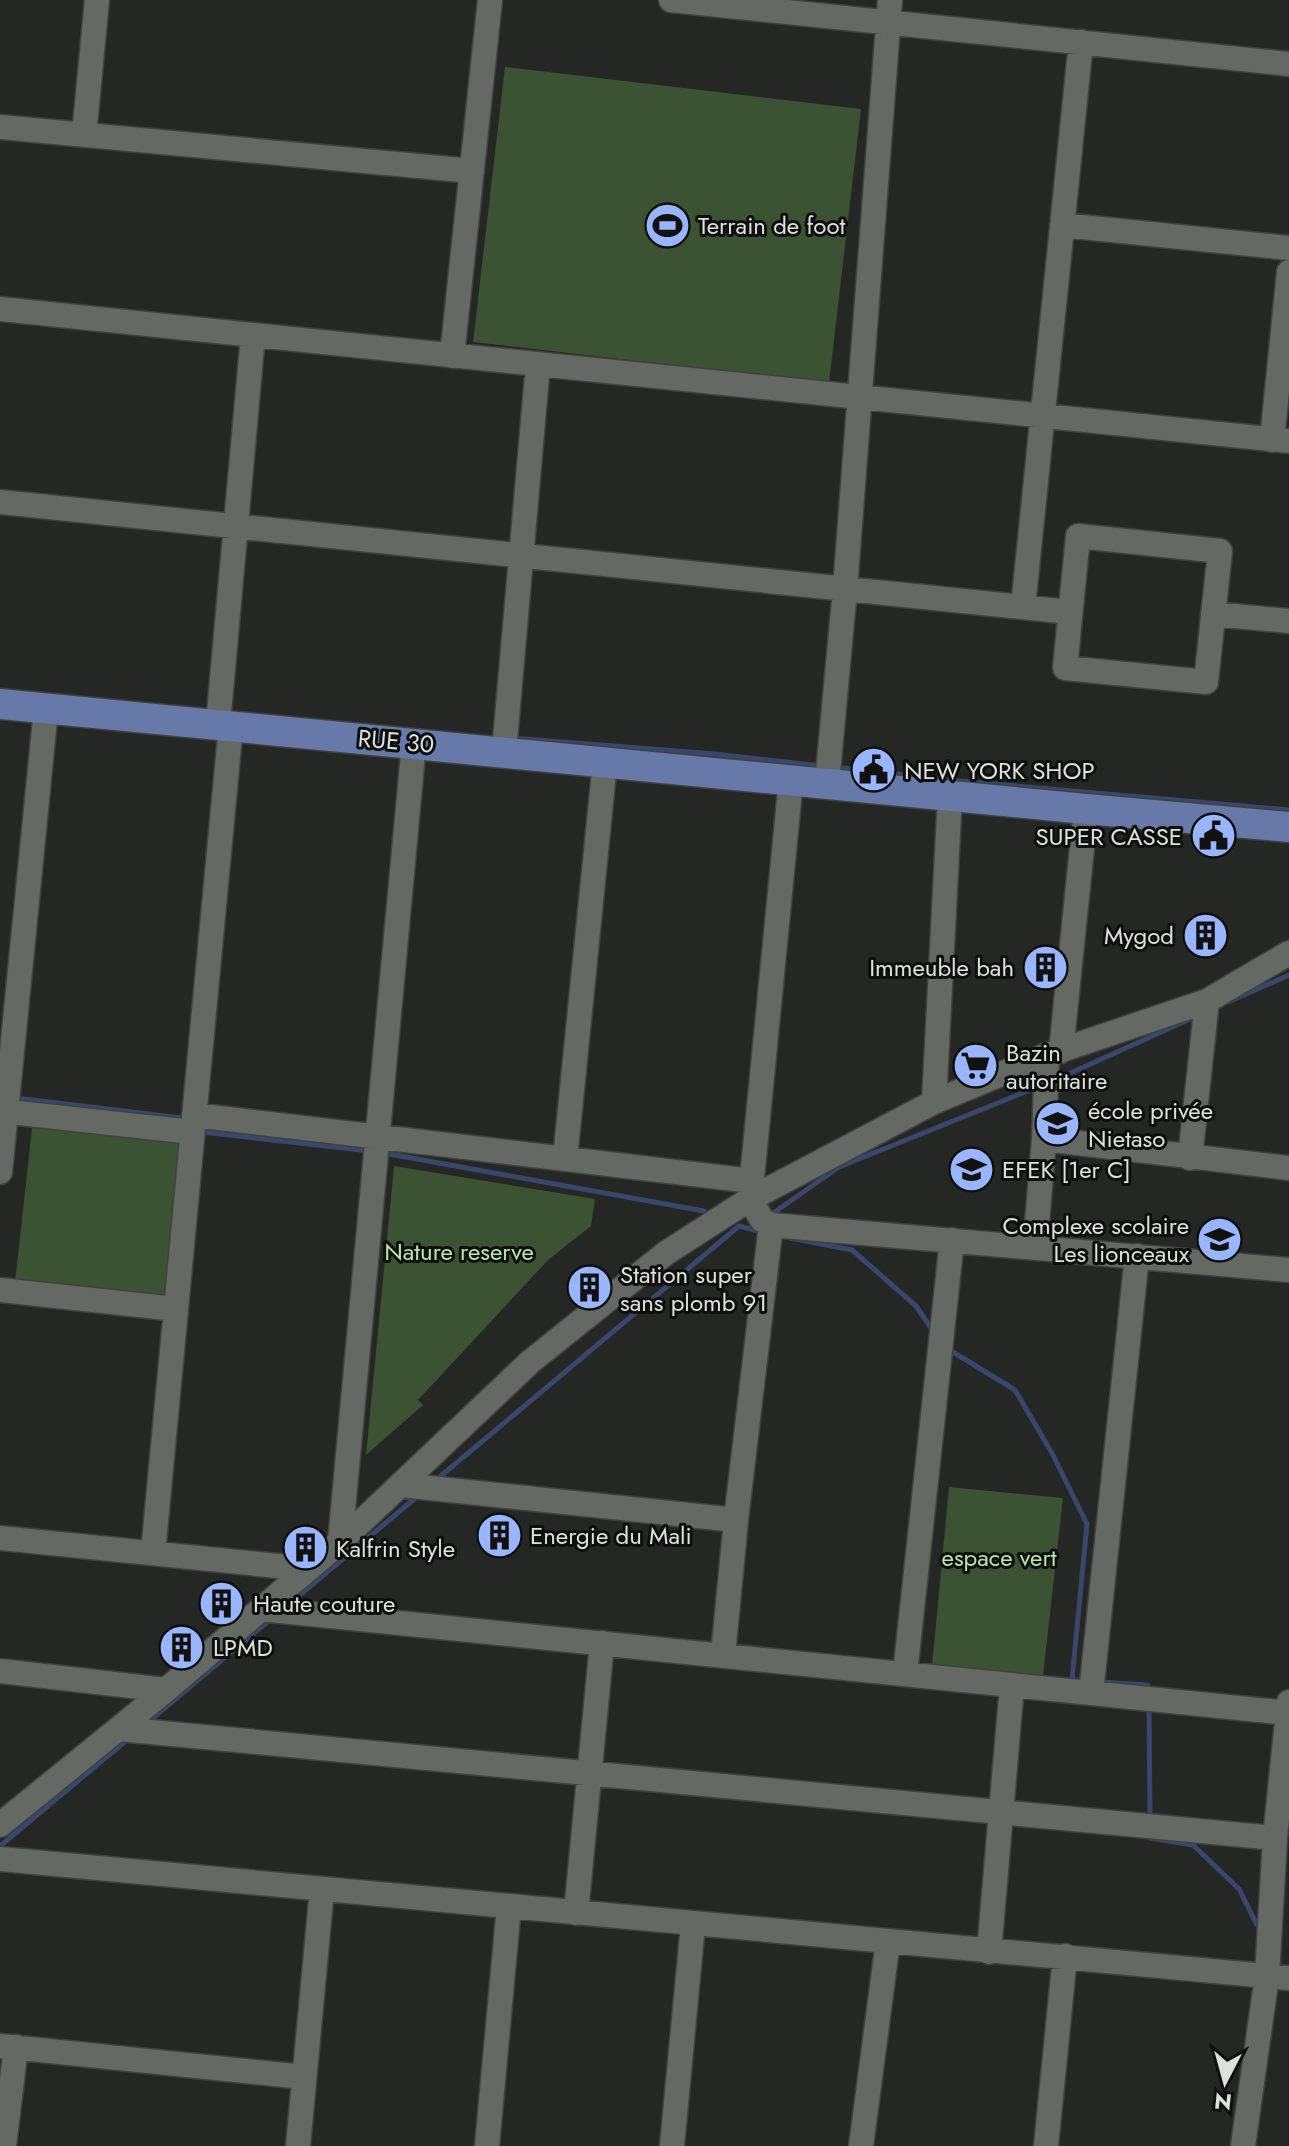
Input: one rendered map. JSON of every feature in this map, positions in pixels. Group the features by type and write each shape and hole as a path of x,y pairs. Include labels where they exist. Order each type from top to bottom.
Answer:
{"main road":[{"name":"RUE 30","path":"0,704 1289,827"}],"street":[{"path":"84,135 97,0"},
{"path":"452,356 490,0"},
{"path":"671,0 889,11 1081,42 1289,64"},
{"path":"827,783 845,589 889,11"},
{"path":"1023,607 1081,42"},
{"path":"0,127 472,171"},
{"path":"1062,225 1289,248"},
{"path":"0,309 1280,441 1289,272"},
{"path":"153,1553 193,1124 225,725 236,526 253,335"},
{"path":"504,752 538,364"},
{"path":"0,502 1070,612"},
{"path":"1078,536 1220,551 1213,614 1206,682 1065,668 1078,536"},
{"path":"1213,614 1289,621"},
{"path":"0,1172 46,709"},
{"path":"340,1542 414,743"},
{"path":"565,1159 605,762"},
{"path":"791,780 751,1190 762,1220 771,1225 1289,1270"},
{"path":"934,1102 950,795"},
{"path":"1035,1247 1054,1053 1086,809"},
{"path":"0,1825 166,1690 340,1542 530,1362 666,1253 751,1190 934,1102 1054,1053 1207,1001 1289,953"},
{"path":"1190,1158 1207,1001"},
{"path":"5,1103 376,1145 565,1159 751,1190"},
{"path":"1044,1139 1289,1168"},
{"path":"723,1655 771,1225"},
{"path":"905,1674 952,1240"},
{"path":"1091,1693 1137,1256"},
{"path":"0,1290 176,1309"},
{"path":"401,1485 736,1520"},
{"path":"0,1538 308,1569"},
{"path":"261,1609 1288,1713"},
{"path":"576,1913 602,1643"},
{"path":"0,1671 166,1690"},
{"path":"989,1952 1012,1685"},
{"path":"1243,2146 1278,1977 1275,1838 1285,1785 1289,1702"},
{"path":"119,1729 1275,1838"},
{"path":"0,1859 1278,1977 1289,1992"},
{"path":"298,2146 322,1889"},
{"path":"487,2146 509,1906"},
{"path":"672,2146 693,1924"},
{"path":"861,2146 888,1941"},
{"path":"1046,2146 1065,1956"},
{"path":"4,2146 8,2047 304,2077"}],"green space":[{"name":"Terrain de foot","path":"505,67 861,109 829,383 473,342"},
{"path":"33,1119 189,1136 170,1320 13,1300"},
{"name":"Nature reserve","path":"394,1166 595,1199 591,1226 548,1260 418,1400 423,1405 366,1455"},
{"name":"espace vert","path":"949,1487 1063,1498 1043,1676 932,1666"}],"waterway":[{"path":"512,738 821,766"},
{"path":"835,767 1289,810"},
{"path":"1228,1002 1289,975"},
{"path":"1053,1081 1190,1019"},
{"path":"769,1216 839,1167 1040,1086"},
{"path":"16,1098 182,1118 187,1122"},
{"path":"202,1132 370,1151"},
{"path":"384,1153 704,1211"},
{"path":"436,1480 739,1226 765,1233"},
{"path":"790,1238 852,1250 916,1306 933,1331"},
{"path":"948,1349 1015,1390 1052,1453 1087,1524 1072,1680 1078,1680"},
{"path":"289,1604 419,1495"},
{"path":"148,1722 272,1618"},
{"path":"1100,1682 1148,1685 1148,1691"},
{"path":"1149,1705 1150,1819"},
{"path":"0,1846 128,1739"},
{"path":"1150,1833 1150,1838 1193,1845 1239,1889 1257,1925"}],"place":[{"name":"Terrain de foot","path":"667,225"},
{"name":"NEW YORK SHOP","path":"873,770"},
{"name":"SUPER CASSE","path":"1213,836"},
{"name":"Mygod","path":"1205,935"},
{"name":"Immeuble bah","path":"1045,967"},
{"name":"Bazin autoritaire","path":"975,1066"},
{"name":"école privée Nietaso","path":"1057,1124"},
{"name":"EFEK [1er C]","path":"971,1169"},
{"name":"Complexe scolaire Les lionceaux","path":"1220,1239"},
{"name":"Station super sans plomb 91","path":"589,1288"},
{"name":"Energie du Mali","path":"499,1535"},
{"name":"Kalfrin Style","path":"305,1548"},
{"name":"Haute couture","path":"222,1603"},
{"name":"LPMD","path":"182,1647"}]}
